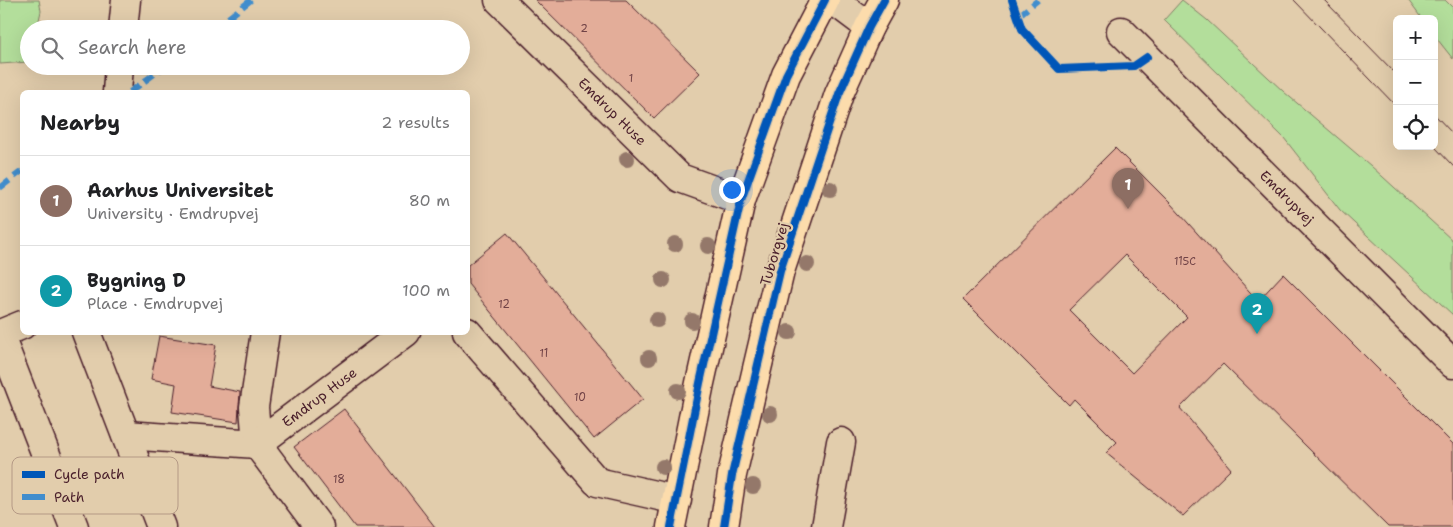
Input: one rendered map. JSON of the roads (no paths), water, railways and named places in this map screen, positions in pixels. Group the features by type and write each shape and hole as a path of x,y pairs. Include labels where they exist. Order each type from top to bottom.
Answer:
{"main road":[{"path":"671,527 700,383 741,200 786,75 825,0"},
{"name":"Tuborgvej","path":"724,527 732,475 780,271 840,94 869,27 884,0"}],"street":[{"path":"124,20 126,0"},
{"name":"Emdrup Huse","path":"499,0 680,178 741,200"},
{"path":"833,0 869,27"},
{"name":"Emdrupvej","path":"1121,31 1453,364"},
{"path":"117,90 118,75"},
{"path":"20,326 0,335 47,457"},
{"path":"87,335 135,457"},
{"path":"266,335 254,407 256,444 319,527"},
{"name":"Emdrup Huse","path":"256,444 402,335"},
{"path":"470,335 597,482 676,500"},
{"path":"126,435 256,444"},
{"path":"826,527 841,442"},
{"path":"69,514 74,527"},
{"path":"157,514 162,527"}],"tram line":[{"path":"1294,0 1395,105"},
{"path":"1324,0 1393,71"},
{"path":"1438,118 1453,134"},
{"path":"1438,150 1453,166"}],"place":[{"name":"Aarhus Universitet","path":"1128,209"},
{"name":"Bygning D","path":"1257,334"}]}
